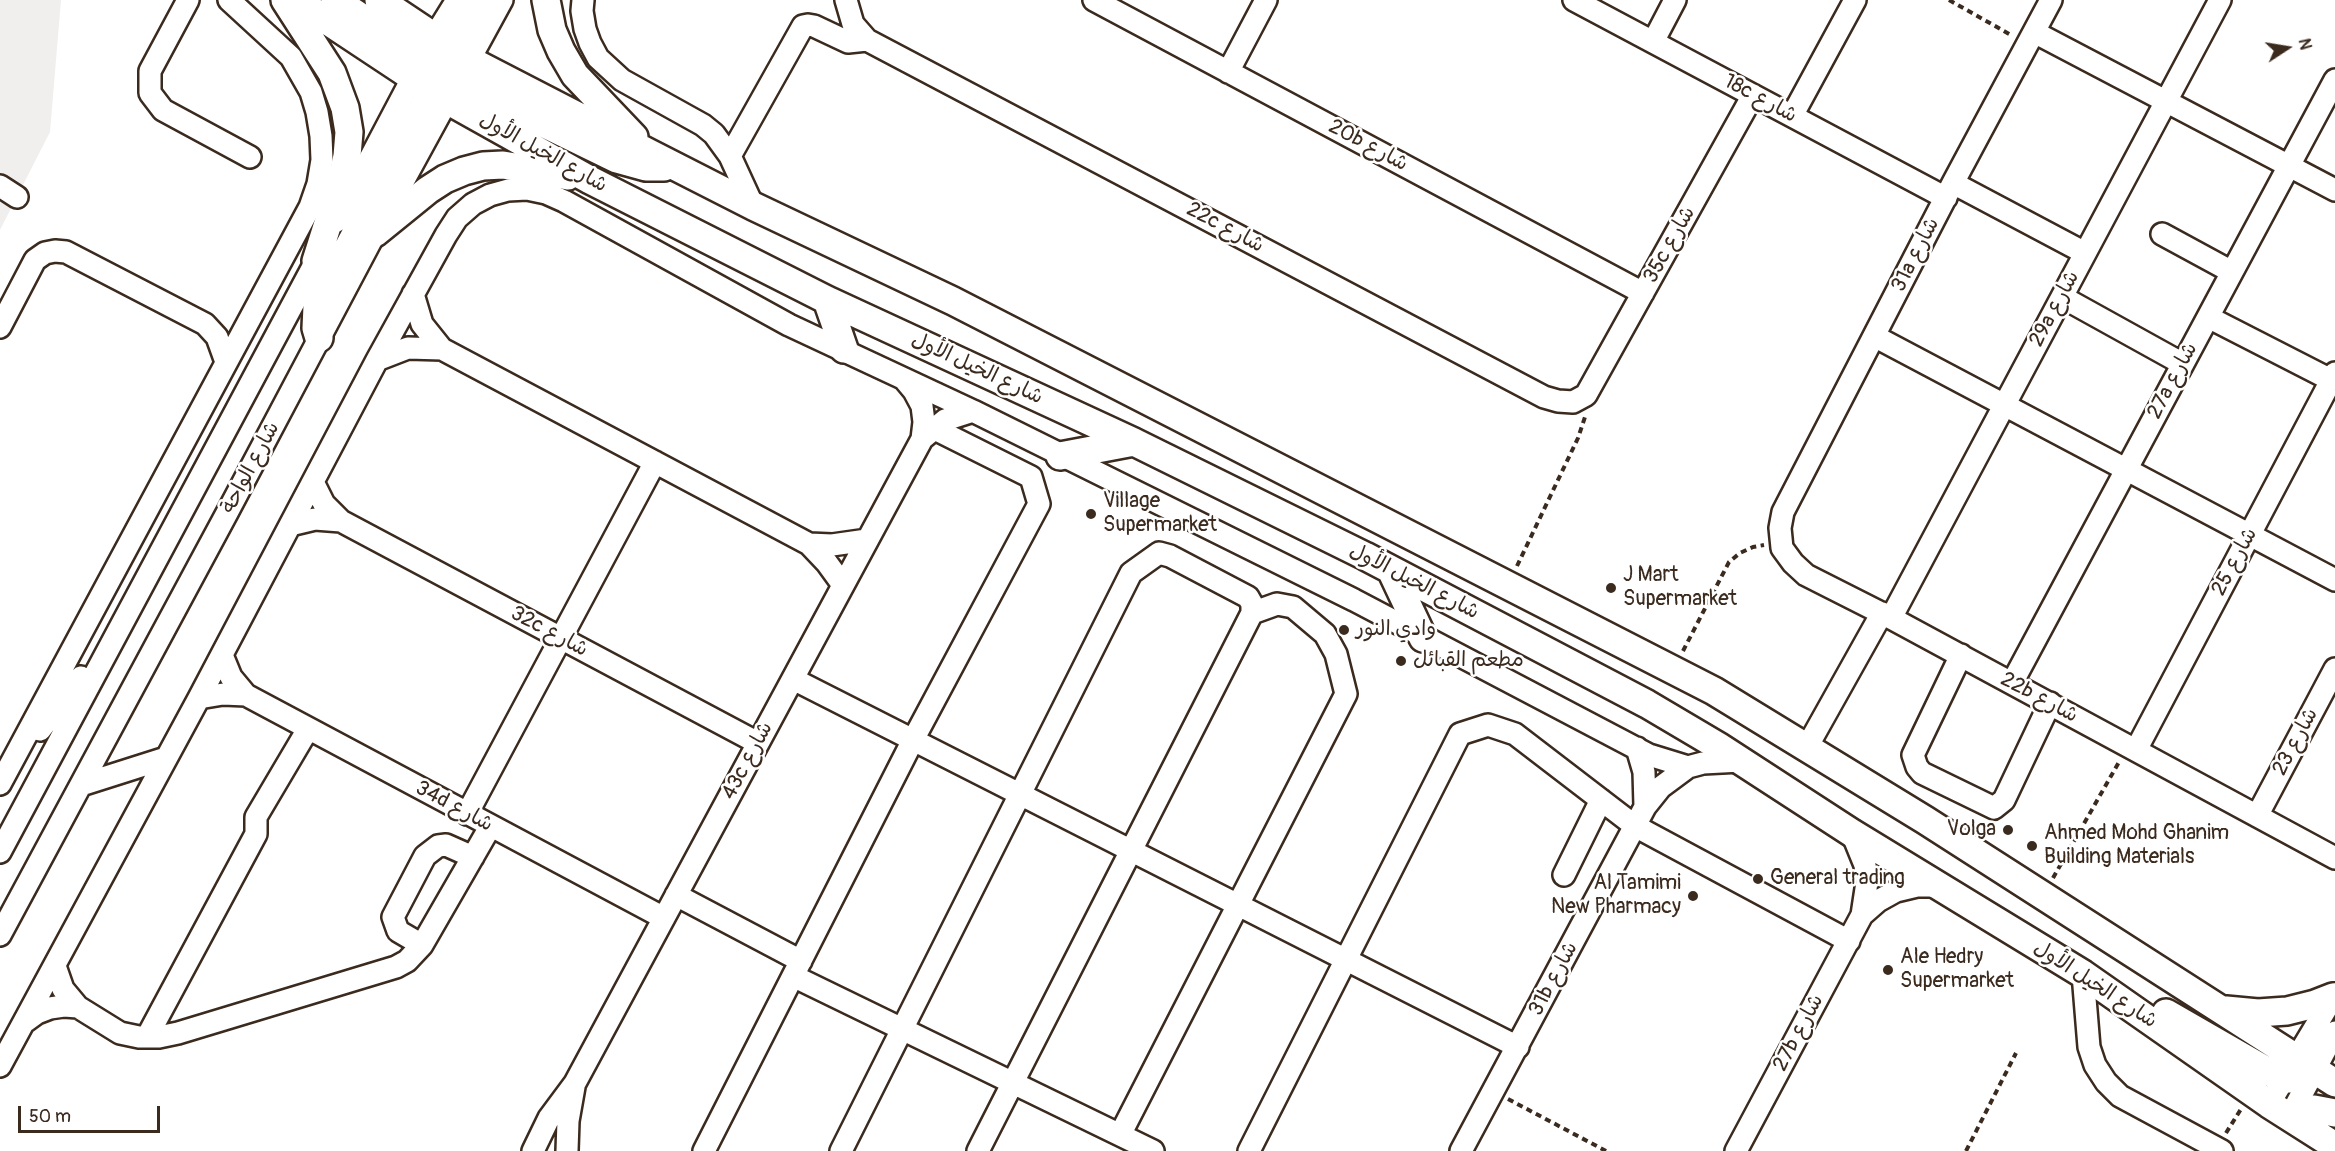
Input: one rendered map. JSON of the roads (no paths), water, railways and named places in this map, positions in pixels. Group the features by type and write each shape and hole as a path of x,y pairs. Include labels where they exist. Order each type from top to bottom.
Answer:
{"main road":[{"path":"285,0 332,73 345,108 349,132 342,179 316,261"},
{"name":"شارع الخيل الأول","path":"296,0 441,70 650,153 753,206 953,301 1673,670 1749,711 1925,820 2220,1009 2308,1073"},
{"path":"335,0 441,70 617,159 646,167 675,166"},
{"name":"شارع الخيل الأول","path":"380,0 441,70 590,180 827,300 1134,442 1391,570 1647,704 2083,974 2279,1110 2335,1146"},
{"path":"320,338 316,328 317,306 480,0"},
{"path":"546,0 552,30 575,75 650,153"},
{"path":"375,233 445,179 483,166 523,167 590,180"},
{"path":"827,300 844,349"},
{"path":"1060,456 1134,442"},
{"path":"1391,570 1424,638"},
{"path":"2220,1009 2259,1013 2288,1011 2334,996"},
{"path":"2126,1004 2140,1001 2154,1005 2265,1070 2308,1073"},
{"path":"2279,1110 2314,1109 2335,1113"}],"street":[{"path":"188,0 150,71 148,82 150,93 163,110 250,157"},
{"path":"1,782 310,207 320,168 321,136 311,92 291,57 228,0"},
{"name":"شارع الواحة","path":"0,935 375,233 441,70 457,0"},
{"name":"شارع الواحة","path":"0,852 316,261 441,70 502,0"},
{"path":"583,0 582,11 590,43 609,70 637,89 703,125 723,144 753,206"},
{"path":"846,0 853,24 867,40"},
{"name":"20b شارع","path":"1094,0 1643,293"},
{"path":"1228,72 1266,0"},
{"name":"18c شارع","path":"1574,0 1792,116 2085,253"},
{"path":"1653,42 1675,0"},
{"path":"1792,116 1855,0"},
{"name":"31a شارع","path":"1782,548 1780,528 1783,512 1949,190 2051,0"},
{"name":"29a شارع","path":"1807,747 1886,615 2004,405 2220,0"},
{"path":"730,156 797,33 803,26 814,26 848,42 867,40"},
{"path":"2030,38 2166,102 2335,190"},
{"name":"22c شارع","path":"867,40 1544,397 1572,402 1586,396"},
{"name":"27a شارع","path":"2012,683 2335,80"},
{"name":"35c شارع","path":"1586,396 1753,95"},
{"path":"0,1066 222,655 376,360 446,235 457,218 465,211 490,195 508,190 527,189 546,193 564,201 789,325 973,411 1354,600 1637,748 1688,768"},
{"path":"2162,234 2232,272"},
{"path":"0,327 36,260 45,253 55,250 75,255 205,324 217,337 226,362"},
{"path":"413,294 422,324 442,349 809,544 828,563 843,585"},
{"path":"2062,297 2183,364"},
{"path":"2208,316 2333,377"},
{"path":"205,324 222,326 247,322"},
{"path":"1874,336 2335,580"},
{"path":"376,360 408,348 442,349"},
{"name":"شارع 25","path":"2132,747 2250,535 2333,377"},
{"name":"43c شارع","path":"533,1151 549,1118 575,1083 867,540 928,433 922,406 914,391 903,378"},
{"path":"928,433 952,417 973,411"},
{"path":"705,1151 913,740 1039,504 1031,477 928,433"},
{"path":"467,814 655,462"},
{"name":"32c شارع","path":"313,482 324,504 341,521 758,743"},
{"name":"32c شارع","path":"290,525 315,519 341,521"},
{"path":"809,544 832,545 867,540"},
{"name":"22b شارع","path":"1782,548 1806,575 1961,655 2335,858"},
{"path":"841,1151 1131,573 1159,553 1170,556 1248,597 1252,604 1252,614 978,1151"},
{"path":"1122,1142 1238,905 1346,694 1336,654 1325,634 1293,607 1277,604 1252,614"},
{"path":"1,782 120,626"},
{"name":"34d شارع","path":"222,655 231,677 246,695 664,918"},
{"path":"1961,655 1913,755 1922,773 1994,808 2004,800 2050,704"},
{"name":"شارع 23","path":"2257,816 2335,669"},
{"path":"793,679 1518,1047"},
{"name":"34d شارع","path":"199,698 223,694 246,695"},
{"path":"1249,1151 1460,734 1488,725 1515,734 1635,826 1849,941"},
{"path":"147,1037 256,834 256,817 308,729"},
{"name":"31b شارع","path":"1637,748 1644,772 1645,807"},
{"path":"81,785 166,758"},
{"name":"31b شارع","path":"1461,1151 1645,807 1661,787 1688,768 1703,763 1741,761"},
{"path":"1564,875 1601,800"},
{"path":"55,966 63,989 78,1007 120,1033 147,1037 178,1033 396,967 407,961 422,945 490,827"},
{"name":"27b شارع","path":"1741,1149 1862,915 1867,882 1865,865 1852,833"},
{"path":"422,945 398,931 393,917 425,856 438,846 446,845 473,857"},
{"name":"27b شارع","path":"1862,915 1878,901 1896,891 1917,886 1938,886"},
{"path":"676,895 902,1030 1014,1084 1122,1142 1153,1151"},
{"path":"2083,974 2089,1047 2095,1065 2106,1082 2120,1096 2222,1151"},
{"path":"2279,1110 2308,1073 2334,996"},
{"path":"25,1022 37,1013 50,1008 78,1007"},
{"path":"2279,1110 2308,1073 2335,1032"},
{"name":"43c شارع","path":"567,1151 568,1121 575,1083"}],"place":[{"name":"Village Supermarket","path":"1091,514"},
{"name":"J Mart Supermarket","path":"1611,588"},
{"name":"وادي النور","path":"1344,630"},
{"name":"مطعم القبائل","path":"1401,661"},
{"name":"Volga","path":"2008,830"},
{"name":"Ahmed Mohd Ghanim Building Materials","path":"2032,846"},
{"name":"General trading","path":"1758,879"},
{"name":"Al Tamimi New Pharmacy","path":"1693,896"},
{"name":"Ale Hedry Supermarket","path":"1888,970"}]}
